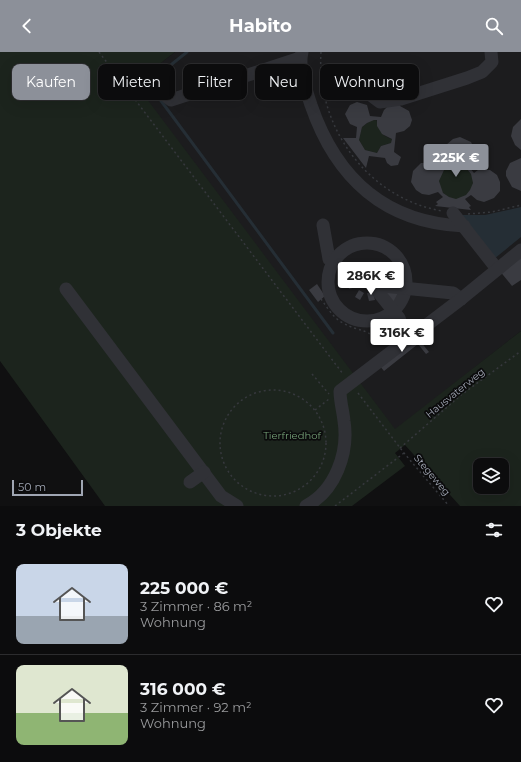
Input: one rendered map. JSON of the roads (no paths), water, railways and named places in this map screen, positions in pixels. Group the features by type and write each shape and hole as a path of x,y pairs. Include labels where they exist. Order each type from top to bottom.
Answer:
{"lane":[{"path":"419,93 482,72 492,62 491,52"},
{"path":"175,99 301,55 307,92 317,122 328,145 344,170 366,190 391,208 415,218 440,225 464,226"},
{"path":"377,100 380,102 394,100"},
{"path":"453,213 497,269"},
{"path":"324,225 329,259 333,262"},
{"path":"371,242 386,246 398,256 406,270 405,288 393,310 379,320 364,322 349,317 337,308 329,294 328,278 333,262 342,251 355,244 371,242"},
{"path":"306,506 323,493 337,473 344,450 345,422 340,391 461,299 521,250"},
{"path":"407,341 398,318 379,293 383,286 453,293 461,299"},
{"path":"66,289 221,496 237,506"},
{"path":"190,482 204,472"}],"waterway":[{"path":"172,64 187,52"},
{"path":"160,100 333,333"}],"park label":[{"name":"Tierfriedhof","path":"292,435"}]}
